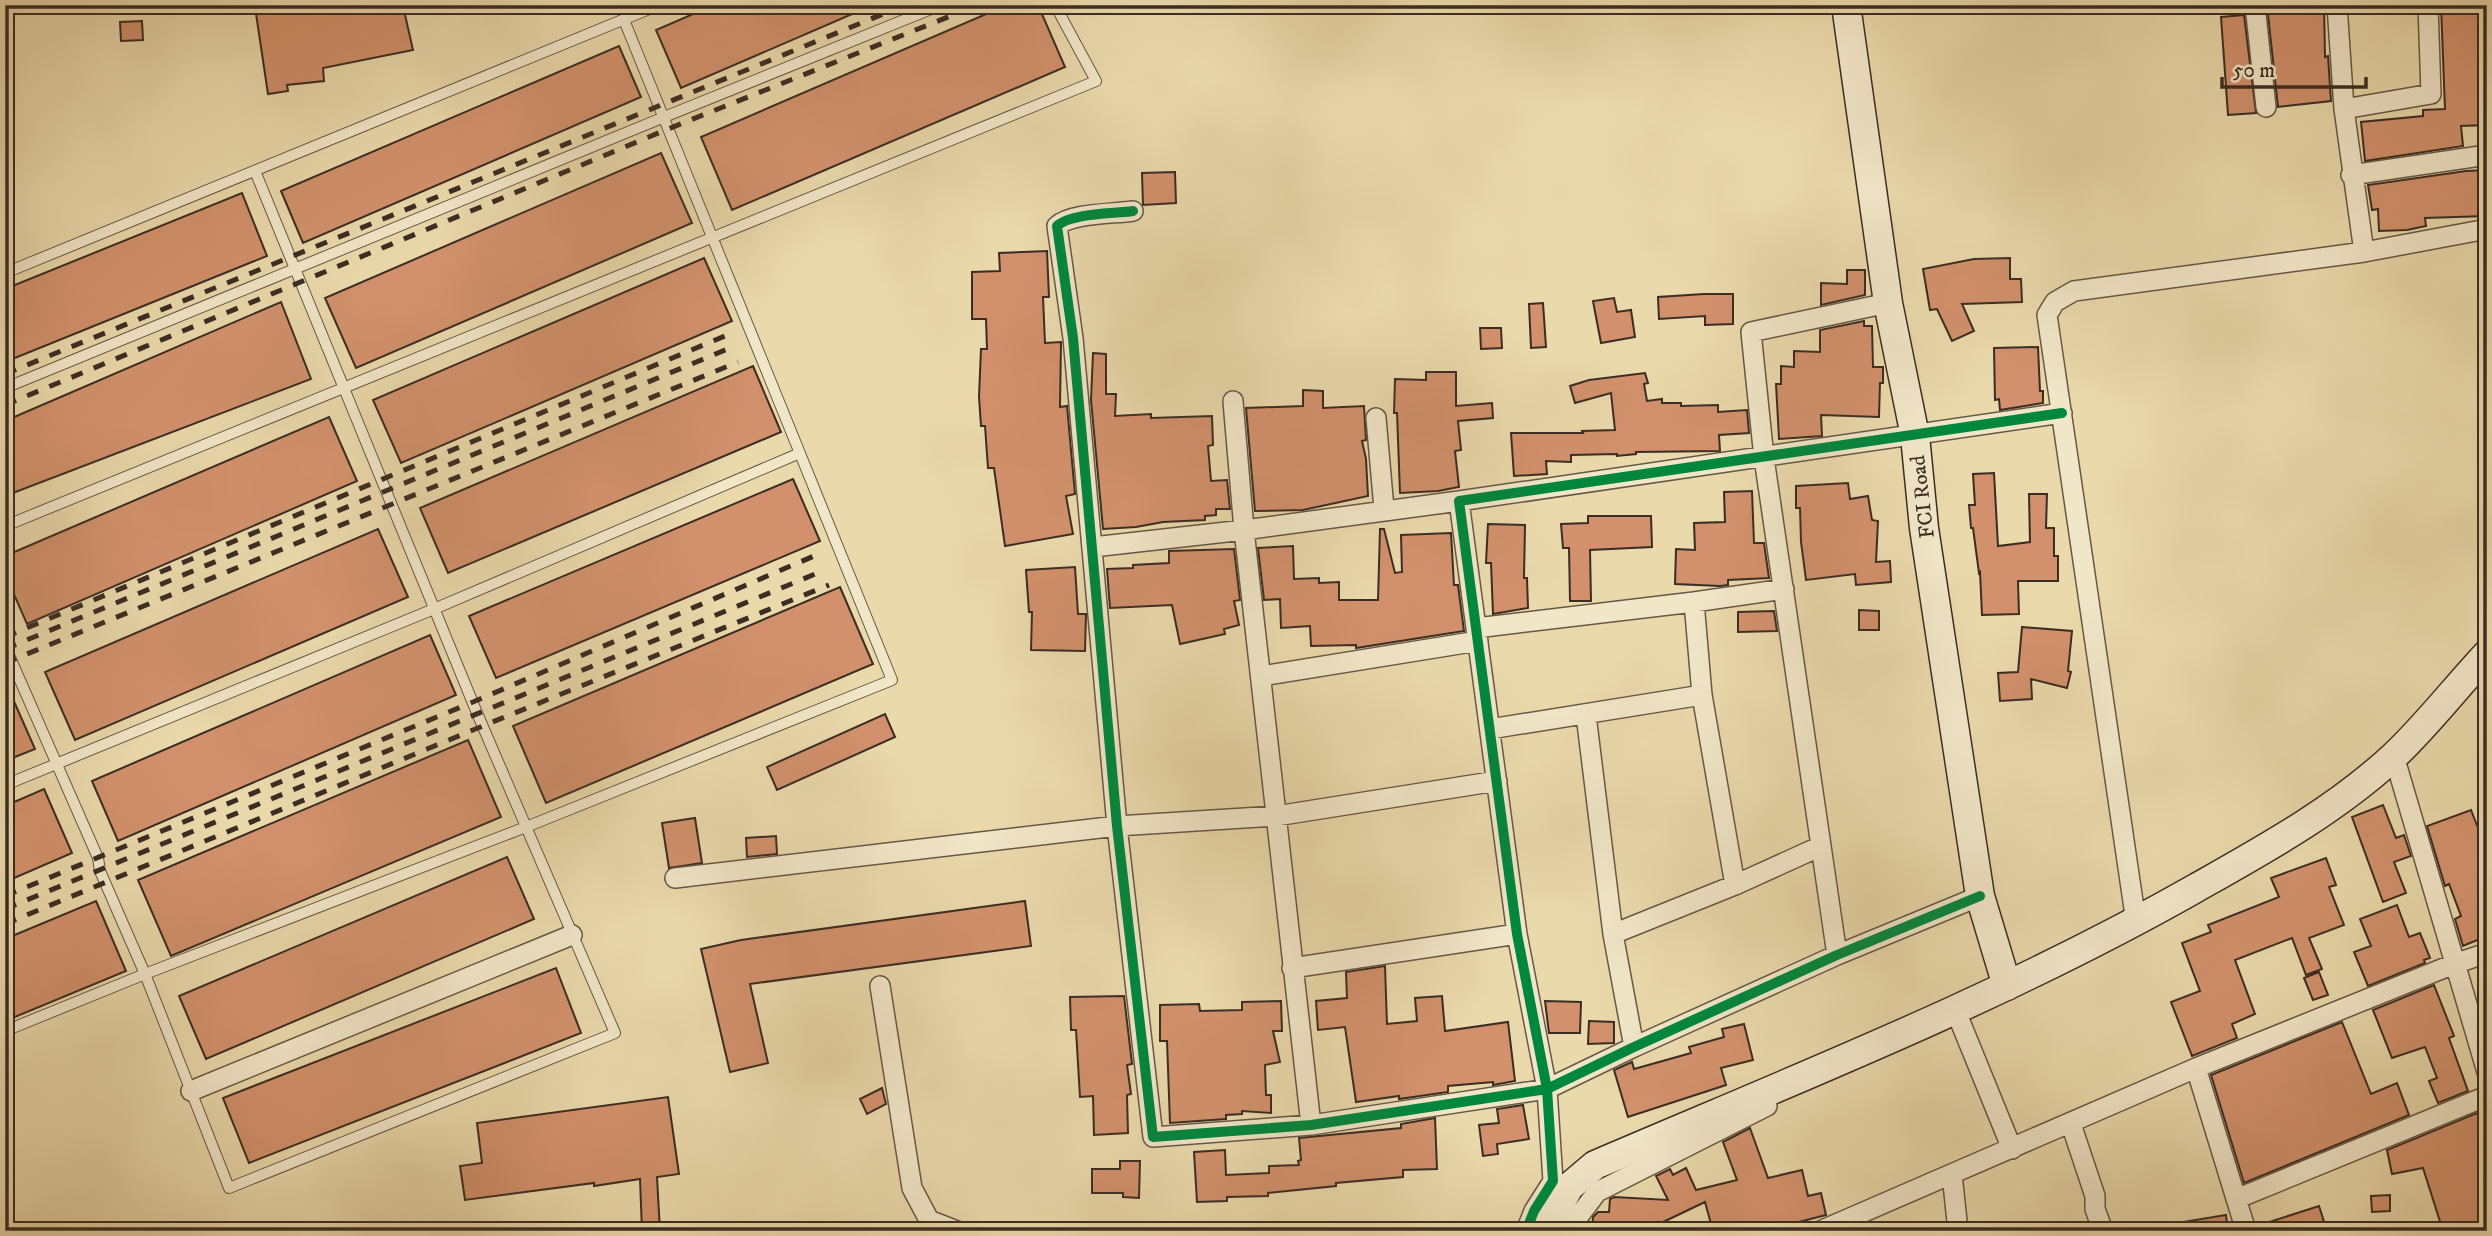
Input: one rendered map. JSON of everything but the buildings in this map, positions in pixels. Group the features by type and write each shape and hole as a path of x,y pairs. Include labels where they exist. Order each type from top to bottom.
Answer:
{"street":[{"name":"FCI Road","path":"1846,5 1888,303 1915,436 1924,528 1980,896 2007,986"},
{"path":"2255,5 2266,107"},
{"path":"2337,5 2351,175 2364,252"},
{"path":"2344,109 2431,94 2428,5"},
{"path":"2351,175 2487,155"},
{"path":"1133,211 1074,218 1057,226 1073,338 1117,826 1153,1137 1311,1125 1547,1089 1837,955 1980,896"},
{"path":"2136,922 2047,315 2055,302 2074,291 2364,252 2487,229"},
{"path":"1837,955 1764,458 1751,332 1888,303"},
{"path":"1233,401 1244,530 1311,1125"},
{"path":"1093,547 1244,530 1764,458 2062,413"},
{"path":"1376,418 1384,509"},
{"path":"1459,500 1517,934 1547,1089 1553,1181 1534,1211 1526,1231"},
{"path":"1262,676 1477,635 1784,589"},
{"path":"1694,603 1702,695 1735,885"},
{"path":"1546,1231 1569,1187 1595,1165 1831,1064 2087,948 2318,815 2394,756 2487,654"},
{"path":"1490,729 1702,695"},
{"path":"1586,715 1613,934 1634,1047"},
{"path":"2394,756 2487,1072"},
{"path":"675,878 1117,826 1276,816 1497,780"},
{"path":"1613,934 1735,885 1821,846"},
{"path":"1292,968 1517,934"},
{"path":"191,1091 572,935"},
{"path":"1820,1231 2196,1069 2487,953"},
{"path":"880,986 912,1188 929,1220 957,1231"},
{"path":"1955,1009 2012,1149"},
{"path":"1574,1231 1578,1217 1598,1192 1745,1116 1902,1044 1928,1021"},
{"path":"2196,1069 2246,1231"},
{"path":"2236,1199 2487,1096"},
{"path":"2071,1124 2095,1196 2095,1209 2103,1231"},
{"path":"1952,1174 1958,1231"}],"lane":[{"path":"5,273 659,5"},
{"path":"5,388 296,270 663,116 941,5"},
{"path":"5,526 1096,81 1055,5"},
{"path":"5,1031 892,680 624,20"},
{"path":"5,646 98,858 100,871 145,974 229,1188 615,1033 526,827 255,171"},
{"path":"5,785 435,609 800,453"}],"railway":[{"path":"5,374 905,5"},
{"path":"5,405 668,129 978,5"},
{"path":"5,637 725,336"},
{"path":"5,649 730,348"},
{"path":"5,663 738,362"},
{"path":"5,896 473,702 814,556"},
{"path":"5,909 820,572"},
{"path":"5,924 829,585"}],"cycle path":[{"path":"1133,211 1082,216 1057,226 1073,338 1117,826 1153,1137 1311,1125 1547,1089 1837,955 1980,896"},
{"path":"1526,1231 1534,1211 1553,1181 1547,1089 1517,934 1459,501 2062,413"}]}
